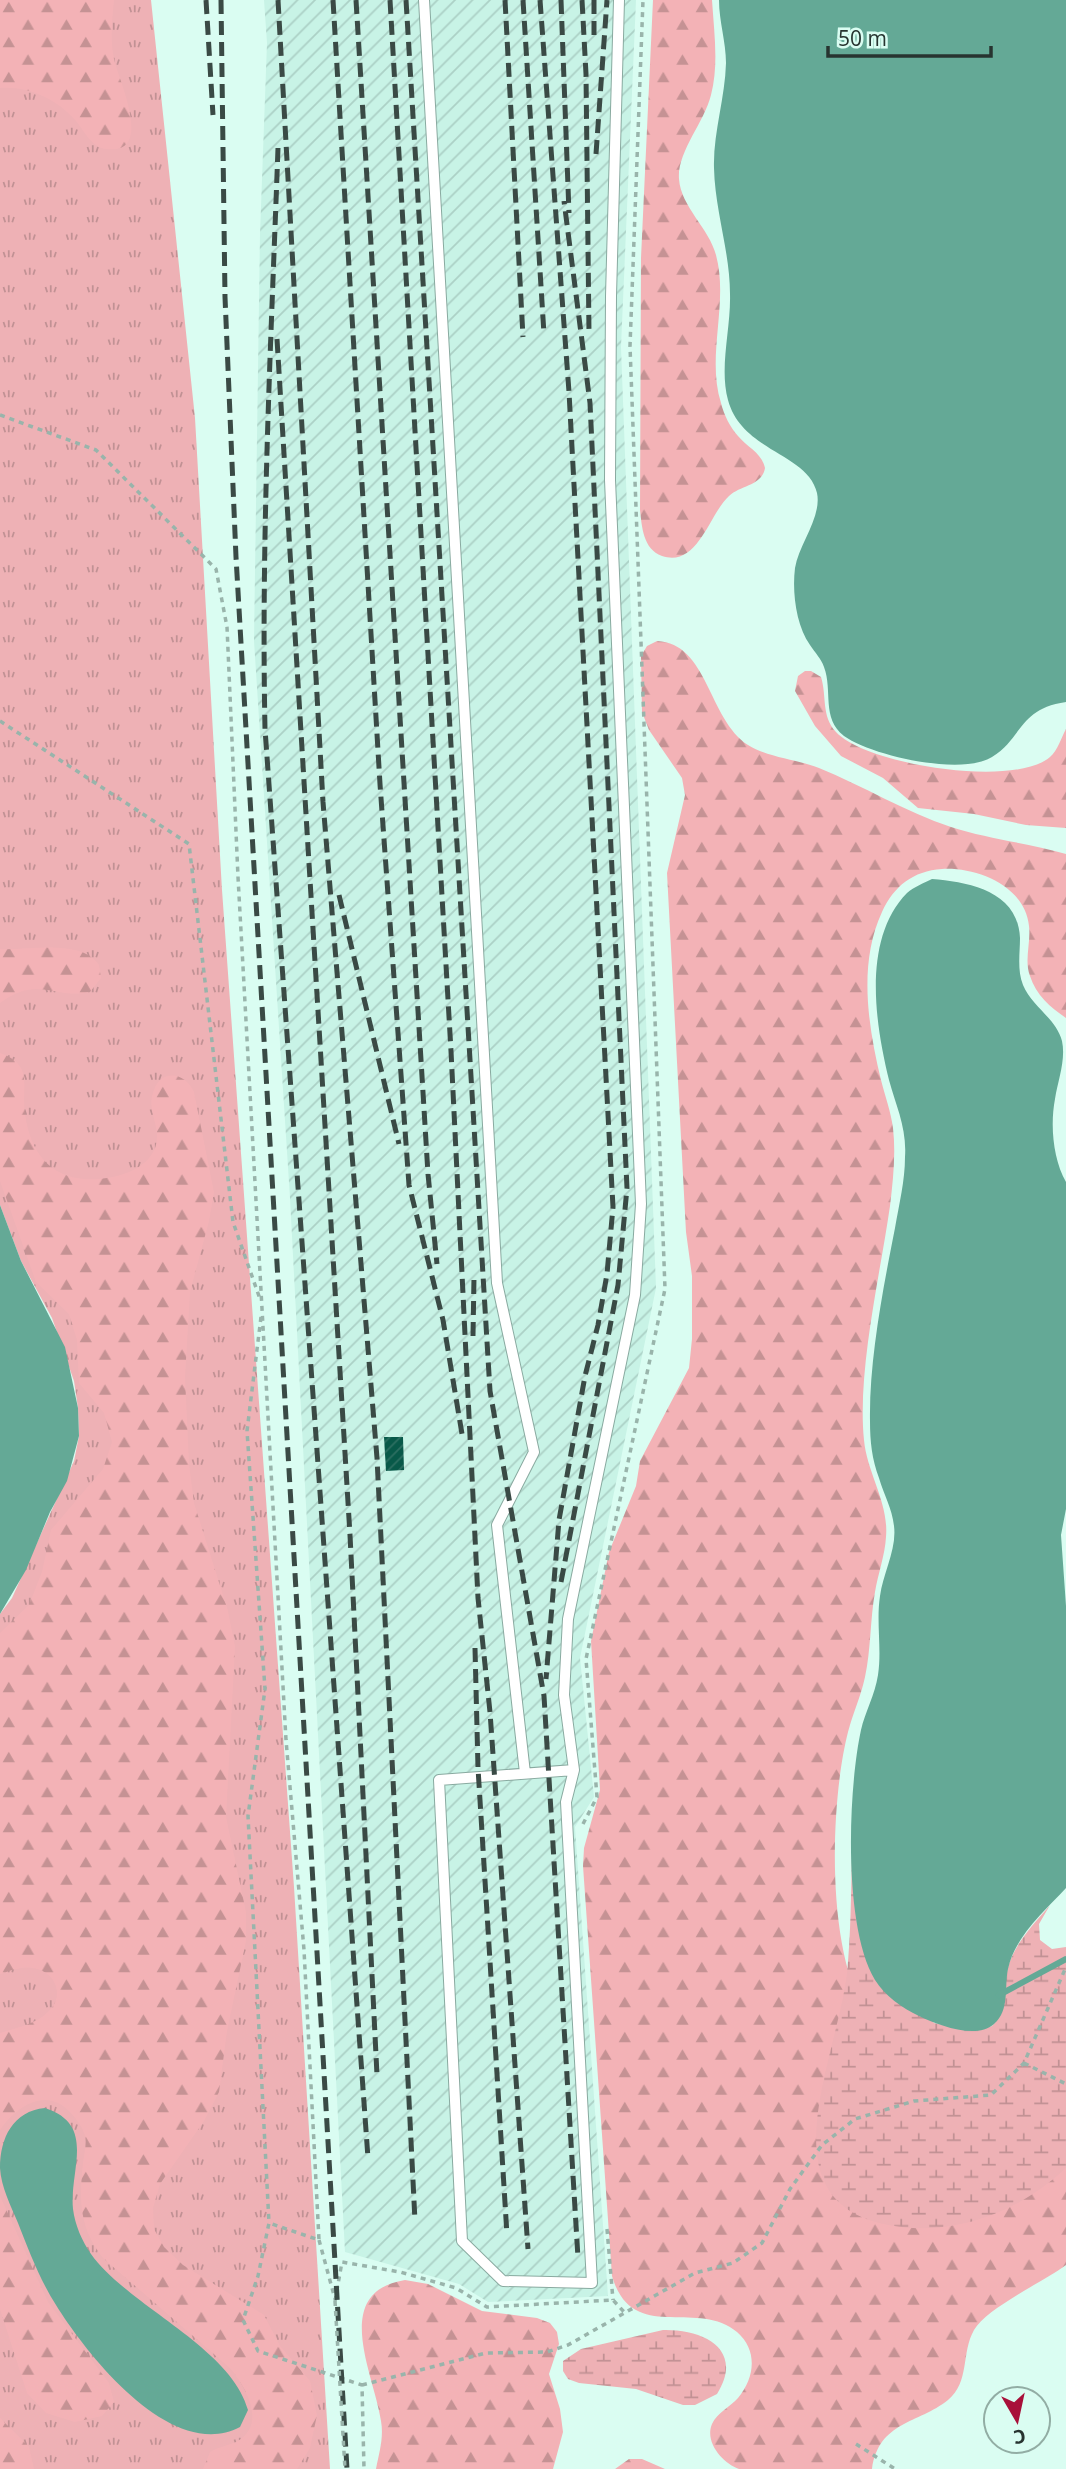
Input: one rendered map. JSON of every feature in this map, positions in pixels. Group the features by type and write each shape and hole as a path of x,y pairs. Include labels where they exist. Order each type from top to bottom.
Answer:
{"lane":[{"path":"424,0 497,1283 534,1451 498,1525 525,1773"},
{"path":"574,1770 439,1780 462,2242 503,2281 592,2283 566,1802 574,1770 564,1695 568,1619 635,1295 641,1204 610,480 611,296 619,0"}],"path":[{"path":"0,415 96,450 216,569 227,626 238,877 285,1726 304,1950 319,2240 335,2301 345,2469"},
{"path":"0,721 189,844 233,1222 263,1306 247,1431 265,1689 248,1816 269,2223 258,2276 243,2320 258,2351 362,2385 486,2353 547,2352 568,2345 695,2273 733,2263 762,2244 790,2189 822,2145 855,2119 914,2101 991,2095 1024,2063 1066,1967"},
{"path":"1024,2063 1066,2084"},
{"path":"269,2223 319,2240"},
{"path":"335,2301 342,2262 400,2272 456,2288 486,2307 613,2300 625,2314"},
{"path":"362,2385 364,2469"},
{"path":"856,2444 895,2469"}],"shaded area":[{"path":"264,0 636,0 621,347 656,1288 580,1658 594,1797 575,1827 608,2296 488,2302 459,2284 345,2252 290,1198 254,641 260,234 267,43"},
{"path":"719,0 1066,0 1066,702 1050,706 1030,717 1002,749 992,757 978,762 939,764 895,756 844,736 832,721 824,667 801,628 794,587 797,559 813,521 818,502 817,493 811,480 801,469 747,431 735,417 728,400 725,361 730,307 729,278 714,168 726,63"},
{"path":"932,879 976,887 1001,899 1011,909 1020,938 1019,967 1023,985 1032,1000 1055,1026 1063,1048 1053,1120 1055,1152 1066,1182 1066,1509 1061,1535 1066,1606 1066,1888 1017,1946 1008,1969 1004,2005 999,2018 986,2029 977,2031 957,2029 919,2016 894,2001 879,1986 865,1957 857,1927 851,1858 853,1787 857,1756 863,1723 878,1675 880,1596 894,1535 892,1513 873,1457 870,1398 878,1324 903,1184 905,1146 903,1127 889,1080 880,1033 876,982 878,957 883,934 893,912 907,893"},
{"path":"0,1205 21,1261 65,1347 78,1408 79,1436 67,1481 50,1512 26,1570 0,1614"},
{"path":"45,2108 71,2125 76,2137 73,2209 77,2227 91,2254 129,2291 222,2366 238,2387 248,2410 240,2427 214,2434 187,2430 160,2417 134,2398 110,2375 88,2350 56,2305 35,2265 9,2203 0,2168 3,2146 10,2128 24,2114"}],"green space":[{"path":"0,0 151,0 195,418 222,890 294,1887 330,2469 0,2469 0,1614 12,1598 74,1461 79,1436 74,1381 52,1318 21,1261 0,1205"},
{"path":"0,0 114,0 113,52 130,114 131,128 129,140 121,148 107,149 97,146 68,113 51,100 21,89 0,88"},
{"path":"653,0 712,0 715,72 711,95 682,158 679,179 685,199 708,236 716,255 720,292 716,367 722,407 732,429 758,454 765,468 755,482 729,496 694,547 674,558 656,553 647,543 640,510 641,258"},
{"path":"657,641 674,645 687,654 698,668 724,718 748,745 774,756 819,768 951,827 1066,854 1066,1018 1044,1000 1033,983 1028,970 1029,926 1026,912 1019,900 997,882 970,871 932,870 906,881 892,895 882,912 870,953 869,1017 876,1059 892,1122 894,1158 890,1206 867,1354 863,1413 866,1452 884,1512 886,1537 873,1603 867,1667 848,1732 838,1797 835,1874 843,1951 852,1984 865,2011 1066,2062 1066,2265 1003,2304 981,2322 970,2339 960,2385 955,2393 936,2408 891,2432 876,2453 872,2469 739,2469 727,2463 713,2445 710,2431 714,2420 738,2398 748,2382 752,2364 744,2339 721,2323 650,2315 634,2309 621,2297 612,2276 583,1866 584,1848 600,1790 591,1641 609,1552 636,1486 640,1461 689,1368 692,1339 692,1276 686,1232 667,873 685,795 682,778 649,730 642,712 641,656 647,646"},
{"path":"805,671 811,671 821,677 826,713 836,732 852,744 908,763 975,771 1006,771 1032,766 1053,754 1066,729 1066,828 1026,825 974,814 918,808 883,778 841,756 815,726 795,691 798,676"},
{"path":"53,948 80,951 99,965 101,978 90,992 77,994 25,990 0,1003 0,949"},
{"path":"0,1053 15,1061 23,1072 25,1114 38,1153 46,1163 69,1176 84,1179 108,1178 142,1165 156,1146 157,1134 151,1103 156,1085 167,1076 179,1077 190,1085 194,1092 214,1192 190,1292 185,1377 189,1464 194,1503 228,1611 235,1647 226,1817 246,1912 246,1941 227,2031 219,2092 204,2121 160,2184 153,2208 154,2229 164,2247 183,2265 264,2315 280,2346 310,2381 317,2415 310,2448 297,2469 203,2469 210,2452 236,2442 246,2435 251,2426 251,2406 242,2385 230,2368 104,2259 96,2248 85,2225 81,2202 86,2139 81,2126 71,2113 52,2101 32,2102 15,2113 0,2130 0,2033 39,2019 54,2004 57,1990 52,1978 40,1970 24,1968 0,1974 0,1633 29,1605 42,1572 51,1530 103,1469 112,1442 104,1413 79,1383 77,1340 69,1314 36,1282 0,1181"},
{"path":"852,1852 857,1923 934,2023 973,2031 992,2026 1001,2012 1012,1956 1026,1933 1050,1905 1039,1924 1040,1940 1052,1949 1066,1947 1066,2168 1032,2194 995,2214 975,2221 934,2228 913,2228 864,2218 834,2197 819,2168 816,2132 821,2092 847,1973"},
{"path":"0,2196 48,2302 109,2383 114,2402 102,2416 75,2422 46,2413 27,2393 0,2309"},
{"path":"405,2280 428,2284 482,2311 537,2318 550,2323 557,2332 559,2344 549,2374 560,2409 563,2432 553,2469 376,2469 382,2427 362,2337 363,2317 369,2300 382,2288"},
{"path":"663,2330 692,2333 716,2345 723,2354 726,2365 717,2394 695,2405 683,2405 636,2389 579,2383 568,2379 563,2371 563,2361 581,2349"},
{"path":"0,2418 29,2447 34,2469 0,2469"},
{"path":"629,2459 642,2459 665,2469 615,2469"}],"building":[{"path":"384,1437 403,1437 404,1470 386,1471"}],"waterway":[{"path":"999,1995 1066,1959"}],"railway":[{"path":"206,0 213,115"},
{"path":"221,0 225,297 236,557 347,2469"},
{"path":"278,0 323,802 377,1458 415,2221"},
{"path":"333,0 380,784 409,1185 443,1320 462,1434"},
{"path":"356,0 428,1174 437,1264"},
{"path":"390,0 451,1051 478,1598 490,1712 528,2249"},
{"path":"406,0 490,1391 544,1696 578,2258"},
{"path":"505,0 523,337"},
{"path":"523,0 544,334"},
{"path":"540,0 569,392 613,1207 607,1274 559,1520 546,1679"},
{"path":"561,0 569,213"},
{"path":"582,0 586,74 589,333"},
{"path":"594,0 594,42"},
{"path":"596,154 607,0"},
{"path":"278,148 266,511 265,729 368,2158"},
{"path":"561,1582 618,1285 627,1188 590,403 564,201"},
{"path":"277,339 350,1535 377,2075"},
{"path":"339,895 399,1144"},
{"path":"473,1336 474,1277"},
{"path":"475,1648 478,1768 507,2235"}]}
